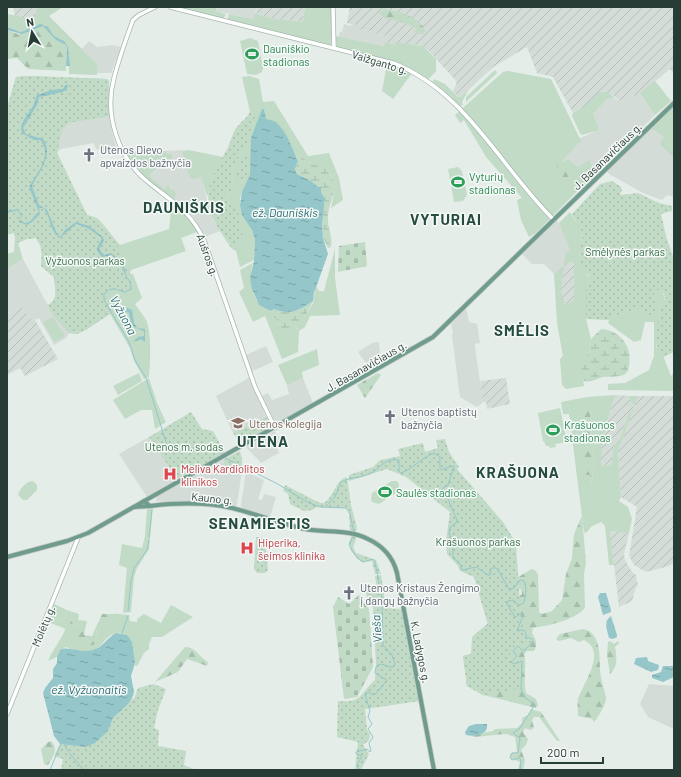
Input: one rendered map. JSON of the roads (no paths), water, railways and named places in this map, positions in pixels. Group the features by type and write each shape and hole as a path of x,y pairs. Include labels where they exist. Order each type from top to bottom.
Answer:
{"main road":[{"name":"J. Basanavičiaus g.","path":"7,557 78,538 275,428 433,337 674,103"},
{"path":"156,494 155,501 160,505"},
{"path":"145,500 152,506"},
{"name":"Kauno g.","path":"134,507 195,504 221,506 262,516"},
{"name":"K. Ladygos g.","path":"262,516 305,529 354,534 368,538 383,549 394,564 412,647 434,770"}],"street":[{"name":"Aušros g.","path":"155,7 139,15 133,20 113,84 112,114 118,143 123,153 139,174 187,213 197,225 204,240 254,387 275,428"},
{"name":"Vaižganto g.","path":"170,7 334,48 407,69 434,86 473,123 554,220"},
{"path":"333,7 334,48"},
{"name":"Molėtų g.","path":"7,714 78,538"}],"water":[{"path":"40,24 48,27 54,36 64,41 68,47 70,66 66,66 67,47 54,38 43,26 22,34 7,30 7,27 21,32"},
{"path":"65,85 68,85 67,89 63,92 39,97 37,105 23,128 26,134 43,139 47,151 44,163 32,186 39,205 47,210 58,236 61,236 65,230 76,222 89,226 103,237 104,241 99,249 104,255 111,253 117,258 124,267 126,277 121,265 112,255 102,257 98,252 97,248 102,238 88,228 76,224 60,238 57,236 54,232 48,215 43,208 39,208 40,214 27,225 19,222 21,216 18,210 7,213 7,211 18,209 22,215 20,221 26,223 31,221 39,212 29,187 45,158 44,146 40,140 34,140 22,133 21,129 25,118 35,103 37,95 52,90 63,89"},
{"name":"ež. Dauniškis","path":"262,109 264,109 266,119 274,121 279,125 289,140 298,161 295,169 297,174 311,181 318,187 321,187 321,192 325,199 322,223 323,238 328,254 314,293 313,301 304,307 290,312 274,309 271,311 259,305 252,289 250,278 254,261 255,240 252,230 242,215 240,205 242,192 250,174 251,138"},
{"path":"127,308 132,310 134,323 137,328 133,325 129,313 127,312 121,317 118,313"},
{"path":"137,328 145,329 145,342 141,339 133,342 138,337 144,336 144,331"},
{"path":"600,593 606,593 611,610 611,612 603,615 598,597"},
{"path":"611,616 617,635 617,637 613,639 609,638 606,626 607,621"},
{"name":"ež. Vyžuonaitis","path":"116,633 127,635 132,642 135,663 131,676 134,692 133,696 128,704 113,718 108,731 95,743 85,747 60,744 54,736 43,693 53,678 53,669 57,663 57,657 60,650 67,648 84,651 97,649"},
{"path":"647,657 648,661 659,665 658,670 651,672 634,664 636,658"},
{"path":"663,666 674,666 674,677 663,682 652,678 652,675 661,672"},
{"path":"476,724 487,724 486,731 473,736 466,735 465,732 469,726"}],"waterway":[{"name":"Vyžuona","path":"126,276 130,282 131,289 125,292 112,289 104,294 104,300 129,342 135,360 146,378 166,442 170,449 174,451 192,448 205,448 222,454"},
{"name":"KRAŠUONA","path":"326,506 335,497 341,482 367,475 390,460 399,460 399,471 401,473 434,453 440,457 440,467 442,470 454,466 448,485 443,488 442,492 448,499 457,520 456,523 450,527 449,534 453,540 453,558 459,562 462,570 476,567 490,575 491,568 497,568 509,589 514,588 520,580 524,581 526,586 523,604 519,605 513,600 508,601 507,604 515,617 521,614 523,616 517,631 523,630 526,633 526,638 531,638 533,641 525,650 522,650 518,646 513,651 517,656 511,662 514,664 522,661 521,689 524,697 533,703 534,706 520,728 513,733 520,738 518,753 512,753 510,757 512,760 519,758 521,760 520,770"},
{"name":"Vyžuona","path":"225,458 276,483 309,503 320,507 346,508 350,514 354,533"},
{"path":"149,537 152,510"},
{"name":"Vieša","path":"353,536 349,545 357,558 363,562 373,559 375,562 382,599 383,645 392,655 395,664 393,667 382,664 378,665 375,673 387,680 374,695 368,692 365,694 370,711 368,717 372,724 368,729 373,737 369,743 370,752 367,749 356,752 356,754 362,756 357,765 359,770"},
{"path":"128,611 134,568 147,550 149,540"},
{"path":"122,633 128,616"},
{"path":"50,770 61,744"},
{"path":"64,744 68,751"},
{"path":"69,753 84,770"}],"place":[{"name":"Dauniškio stadionas","path":"252,54"},
{"name":"Utenos Dievo apvaizdos bažnyčia","path":"89,155"},
{"name":"Vyturių stadionas","path":"458,182"},
{"name":"Utenos baptistų bažnyčia","path":"390,417"},
{"name":"Utenos kolegija","path":"238,423"},
{"name":"Krašuonos stadionas","path":"553,430"},
{"name":"Meliva Kardiolitos klinikos","path":"170,474"},
{"name":"Saulės stadionas","path":"385,492"},
{"name":"Hiperika, šeimos klinika","path":"247,548"},
{"name":"Utenos Kristaus Žengimo į dangų bažnyčia","path":"349,593"}],"district":[{"name":"DAUNIŠKIS","path":"184,207"},
{"name":"VYTURIAI","path":"446,219"},
{"name":"SMĖLIS","path":"522,330"},
{"name":"UTENA","path":"263,441"},
{"name":"KRAŠUONA","path":"518,472"},
{"name":"SENAMIESTIS","path":"260,523"}],"park label":[{"name":"Smėlynės parkas","path":"625,251"},
{"name":"Vyžuonos parkas","path":"85,260"},
{"name":"Utenos m. sodas","path":"184,446"},
{"name":"Krašuonos parkas","path":"478,541"}]}
